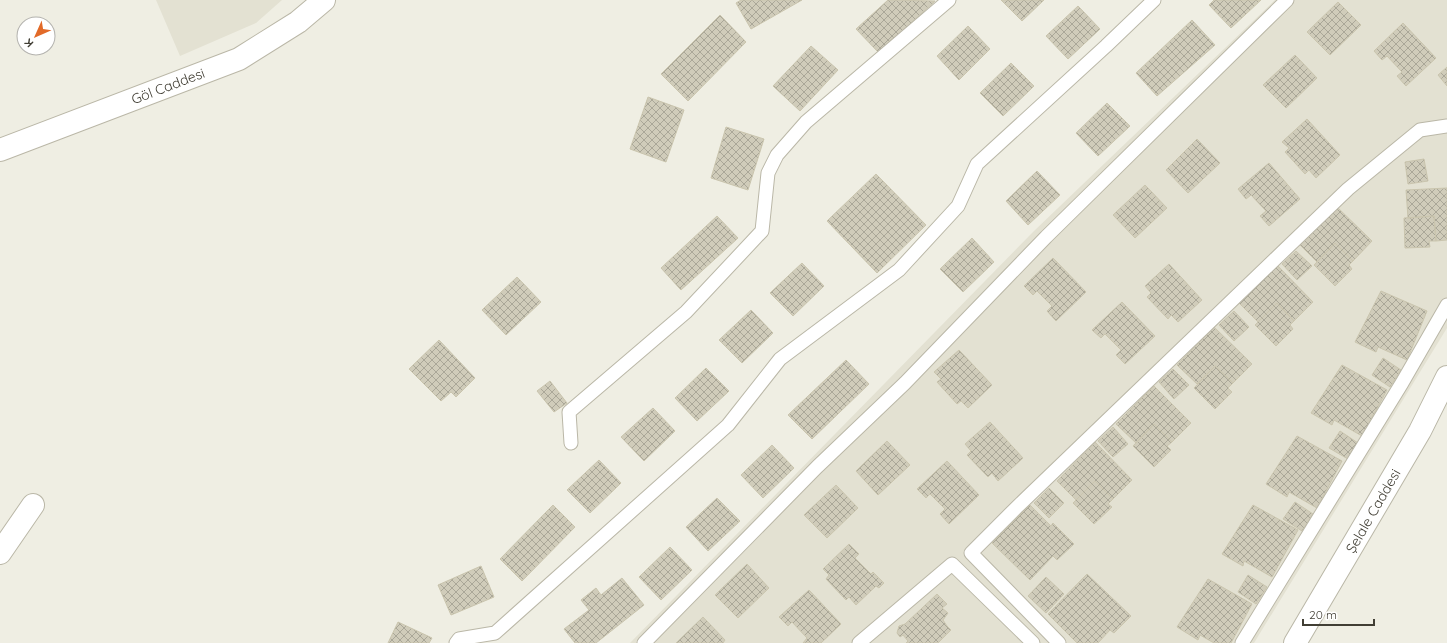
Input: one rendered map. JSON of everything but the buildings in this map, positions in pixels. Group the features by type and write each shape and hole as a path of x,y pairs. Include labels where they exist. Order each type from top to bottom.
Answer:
{"street":[{"name":"Göl Caddesi","path":"0,150 239,59 298,22 324,0"},
{"name":"Şelale Caddesi","path":"1295,643 1420,431 1447,377"},
{"path":"0,553 32,505"}],"lane":[{"path":"571,443 569,412 686,312 762,231 768,173 777,155 806,122 949,0"},
{"path":"456,643 460,640 495,638 728,425 780,359 900,270 958,206 978,164 1154,0"},
{"path":"644,643 817,467 905,383 1046,237 1287,0"},
{"path":"1059,643 971,553 1348,189 1420,130 1447,126"},
{"path":"1242,643 1402,383 1447,305"},
{"path":"859,643 952,564 1033,643"}],"shaded area":[{"path":"156,0 282,0 256,23 180,56"},
{"path":"1275,0 1447,0 1447,328 1254,643 630,643 1034,231"}]}
